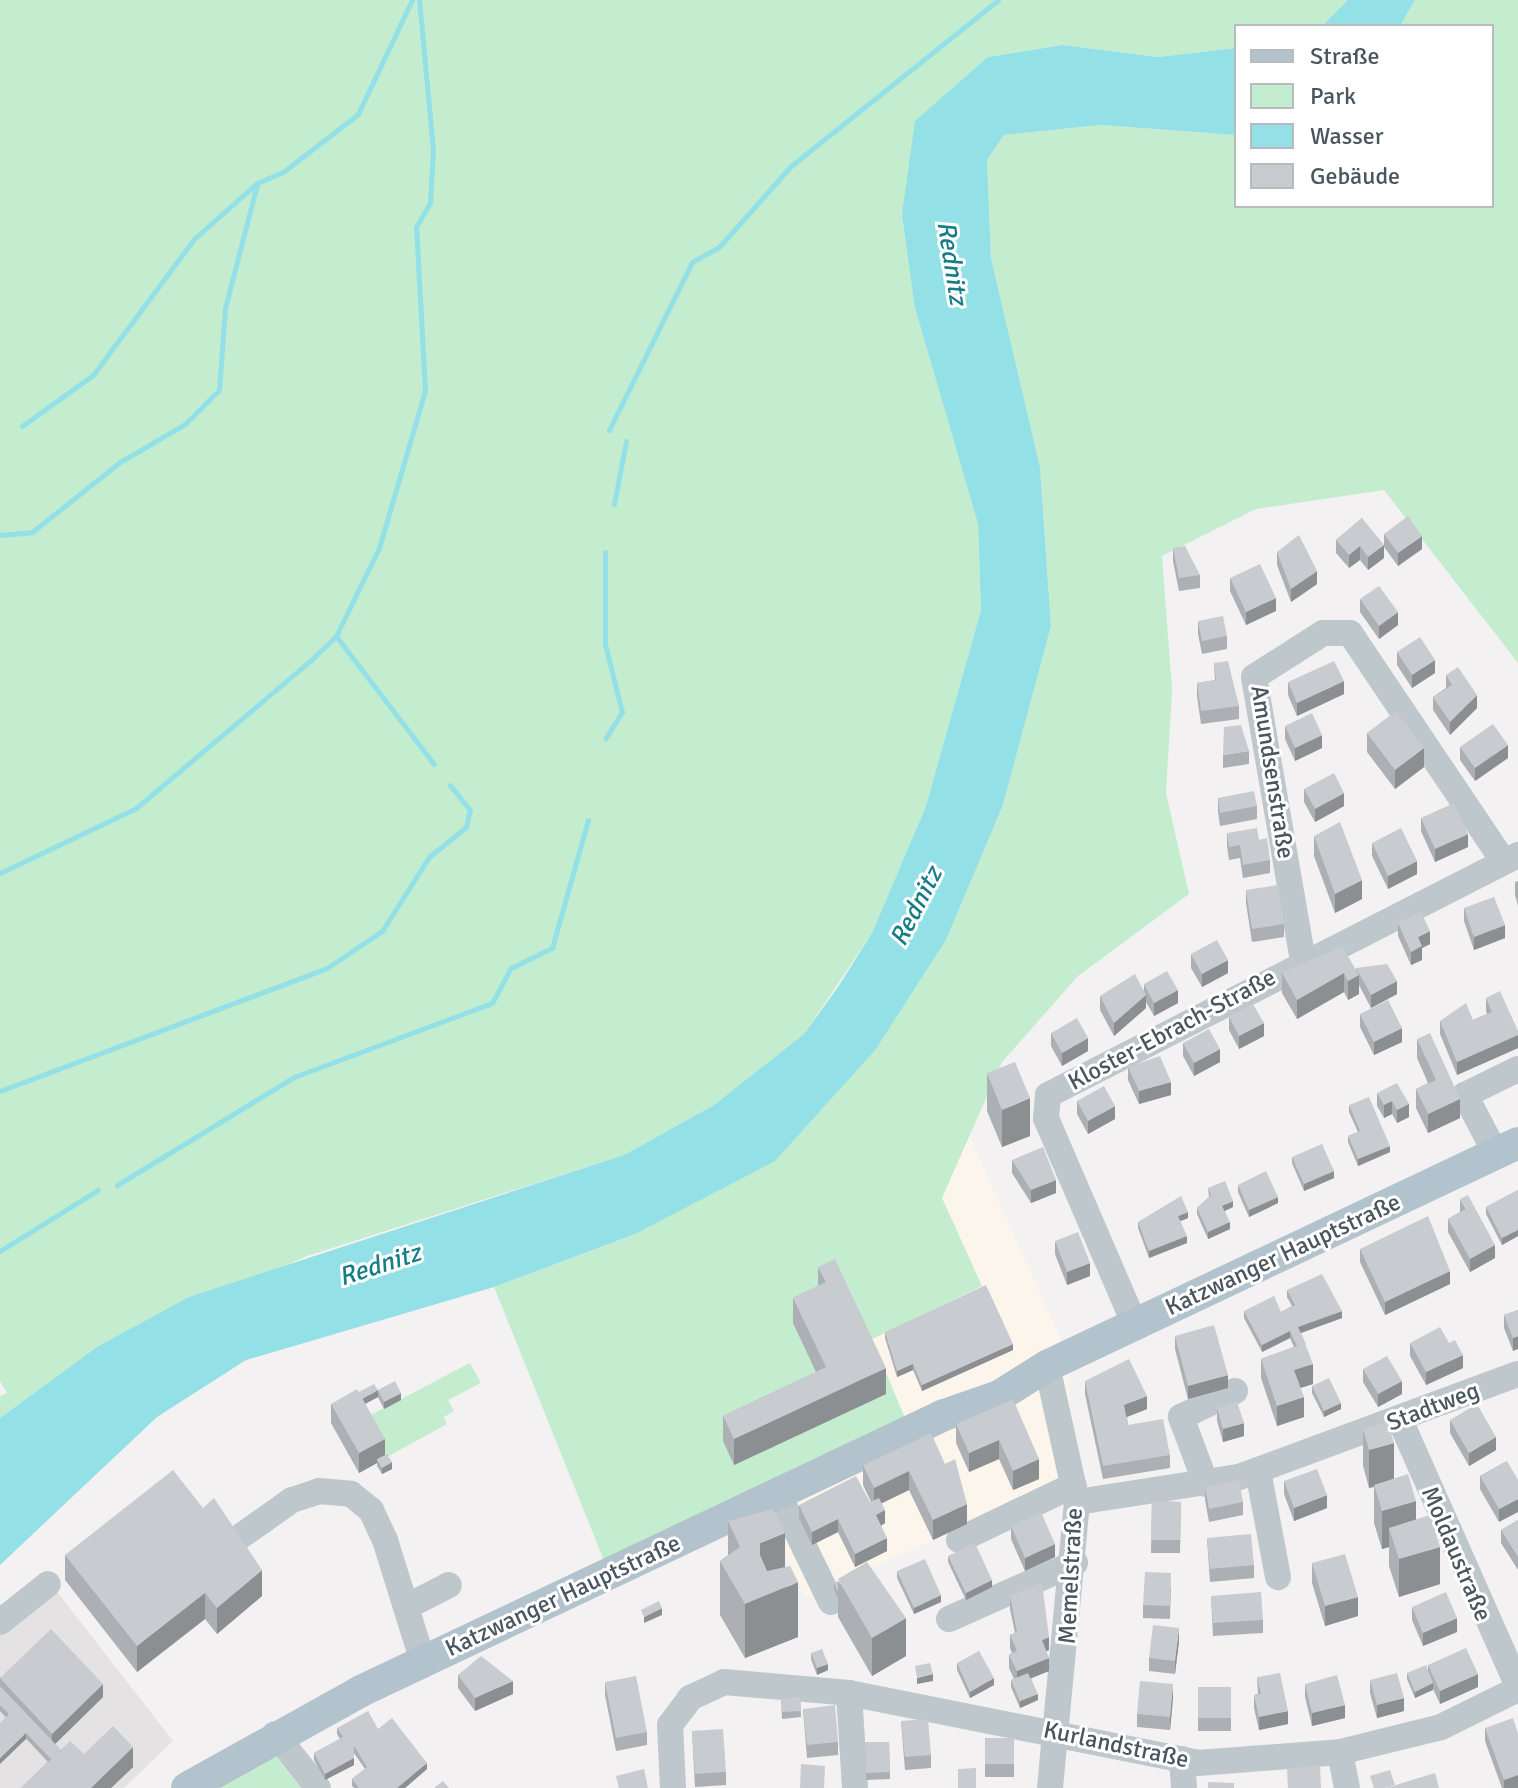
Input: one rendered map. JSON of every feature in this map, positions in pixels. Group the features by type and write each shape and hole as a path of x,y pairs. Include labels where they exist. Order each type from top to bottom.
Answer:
{"main road":[{"name":"Katzwanger Hauptstraße","path":"187,1788 275,1734 944,1415 992,1382 1047,1366 1507,1149"}],"street":[{"name":"Amundsenstraße","path":"1303,961 1254,677 1323,633 1350,633 1511,858"},
{"name":"Kloster-Ebrach-Straße","path":"1135,1325 1046,1118 1048,1095 1303,961 1511,858"},
{"path":"1507,1149 1465,1095 1518,1069"},
{"name":"Memelstraße","path":"1047,1366 1075,1494 1075,1563 1050,1788"},
{"name":"Stadtweg","path":"959,1540 1075,1494 1206,1484 1258,1471 1518,1374"},
{"path":"1206,1484 1181,1417 1235,1391"},
{"name":"Moldaustraße","path":"1400,1420 1518,1688"},
{"path":"1258,1471 1278,1577"},
{"path":"234,1541 292,1500 319,1491 351,1494 371,1510 423,1662"},
{"path":"778,1493 828,1596 849,1579"},
{"path":"949,1619 1075,1563"},
{"path":"0,1622 48,1584"},
{"path":"406,1607 449,1585"},
{"name":"Kurlandstraße","path":"673,1788 670,1725 690,1698 724,1682 849,1693 1182,1759 1340,1752 1441,1727 1518,1688"},
{"path":"849,1693 855,1788"},
{"path":"275,1734 318,1788"},
{"path":"1340,1752 1347,1788"},
{"path":"1182,1759 1184,1788"}],"shaded area":[{"path":"969,1135 1067,1353 1074,1479 805,1597 761,1501 872,1339 982,1286 942,1198"},
{"path":"55,1589 173,1741 124,1788 0,1788 0,1633"}],"green space":[{"path":"0,0 1348,0 1324,24 1234,24 1234,48 1158,57 1063,45 988,57 915,308 978,524 981,610 926,806 872,933 804,1034 714,1105 624,1155 307,1256 97,1347 0,1418 0,1396 7,1393 0,1381"},
{"path":"1415,0 1518,0 1518,663 1384,490 1256,509 1162,556 1172,690 1166,793 1189,894 1078,976 1002,1062 942,1198 982,1286 872,1339 910,1430 609,1573 494,1287 634,1235 876,1049 946,940 1003,805 1051,626 1040,467 991,258 987,160 1004,135 1101,125 1234,135 1234,208 1494,208 1494,24 1401,24"},
{"path":"470,1363 481,1383 448,1400 454,1411 444,1417 447,1424 385,1458 363,1419"},
{"path":"272,1752 301,1788 216,1788"}],"water":[{"path":"1348,0 1415,0 1401,24 1324,24"},
{"name":"Rednitz","path":"1063,45 1158,57 1234,48 1234,135 1101,125 1004,135 987,160 991,258 1040,467 1051,626 1003,805 946,940 876,1049 775,1161 633,1235 494,1287 246,1360 157,1417 0,1565 0,1418 97,1347 189,1297 624,1155 714,1105 804,1034 838,987 872,933 926,806 981,610 978,524 915,308 902,214 915,121 988,57"}],"building":[{"path":"1408,516 1422,536 1398,553 1384,534"},
{"path":"1362,518 1384,545 1368,557 1360,546 1349,555 1336,540"},
{"path":"1299,535 1317,571 1291,589 1277,552"},
{"path":"1185,546 1200,575 1179,578 1173,548"},
{"path":"1260,564 1276,598 1246,612 1230,578"},
{"path":"1379,586 1398,612 1379,626 1360,599"},
{"path":"1223,616 1227,636 1202,641 1198,621"},
{"path":"1420,637 1435,660 1412,675 1397,652"},
{"path":"1228,661 1239,706 1201,711 1197,683 1216,680 1214,663"},
{"path":"1334,661 1344,681 1297,703 1288,682"},
{"path":"1458,667 1477,695 1450,722 1433,697 1452,685 1446,675"},
{"path":"1396,711 1424,748 1395,770 1367,733"},
{"path":"1312,713 1322,735 1295,748 1285,726"},
{"path":"1493,724 1508,745 1475,768 1460,747"},
{"path":"1241,725 1249,751 1223,755 1224,727"},
{"path":"1334,773 1344,793 1315,809 1304,789"},
{"path":"1254,791 1257,806 1220,813 1218,798"},
{"path":"1454,803 1468,834 1435,849 1421,818"},
{"path":"1340,822 1362,880 1335,894 1314,836"},
{"path":"1257,828 1259,840 1267,838 1270,860 1243,865 1240,845 1229,847 1227,833"},
{"path":"1401,828 1417,861 1388,876 1372,843"},
{"path":"1278,885 1284,924 1252,929 1246,890"},
{"path":"1494,897 1505,925 1474,937 1464,908"},
{"path":"1421,912 1430,931 1418,937 1422,946 1411,952 1398,923"},
{"path":"1217,940 1228,960 1202,974 1191,954"},
{"path":"1342,946 1359,975 1348,981 1344,973 1297,1000 1282,973"},
{"path":"1387,964 1397,981 1371,995 1356,968"},
{"path":"1167,971 1178,990 1154,1003 1144,984"},
{"path":"1135,974 1146,995 1114,1023 1100,996"},
{"path":"1500,991 1518,1035 1457,1062 1440,1021 1466,1003 1473,1020 1492,1012 1486,998"},
{"path":"1388,1000 1402,1028 1374,1042 1360,1014"},
{"path":"1253,1004 1264,1023 1239,1036 1229,1017"},
{"path":"1077,1018 1088,1038 1062,1053 1051,1033"},
{"path":"1209,1029 1220,1049 1194,1063 1183,1043"},
{"path":"1430,1033 1460,1099 1428,1114 1416,1089 1436,1080 1417,1039"},
{"path":"1160,1056 1171,1082 1139,1091 1128,1067"},
{"path":"1015,1062 1030,1098 1002,1110 987,1073"},
{"path":"1397,1083 1409,1104 1397,1110 1392,1101 1384,1105 1377,1093"},
{"path":"1104,1086 1115,1106 1088,1121 1077,1101"},
{"path":"1369,1097 1390,1146 1358,1159 1348,1136 1360,1131 1349,1105"},
{"path":"1322,1144 1334,1171 1304,1184 1292,1157"},
{"path":"1043,1147 1056,1180 1031,1190 1012,1160"},
{"path":"1266,1171 1278,1197 1249,1210 1238,1185"},
{"path":"1225,1181 1233,1201 1222,1206 1230,1222 1208,1232 1197,1208 1211,1195 1208,1188"},
{"path":"1518,1190 1518,1230 1502,1238 1486,1207"},
{"path":"1468,1195 1495,1245 1470,1259 1448,1219 1466,1209 1460,1199"},
{"path":"1181,1196 1188,1212 1178,1216 1187,1236 1149,1251 1138,1222"},
{"path":"1428,1216 1450,1271 1385,1302 1360,1249"},
{"path":"1078,1232 1090,1263 1067,1272 1055,1241"},
{"path":"835,1259 886,1368 734,1439 723,1416 826,1367 793,1298 826,1282 818,1267"},
{"path":"1322,1274 1342,1311 1298,1327 1306,1344 1297,1346 1290,1331 1262,1345 1244,1311 1274,1296 1281,1312 1295,1305 1287,1290"},
{"path":"986,1285 1013,1344 922,1385 913,1364 897,1371 885,1332"},
{"path":"1518,1310 1518,1336 1513,1338 1504,1315"},
{"path":"1214,1325 1228,1375 1188,1386 1175,1336"},
{"path":"1440,1327 1449,1343 1455,1340 1463,1355 1426,1372 1410,1343"},
{"path":"1305,1343 1313,1364 1294,1370 1304,1397 1277,1406 1261,1359"},
{"path":"1387,1356 1402,1381 1378,1394 1363,1369"},
{"path":"1129,1359 1147,1396 1124,1405 1128,1425 1163,1419 1170,1455 1103,1466 1085,1381"},
{"path":"1329,1378 1341,1403 1324,1411 1312,1386"},
{"path":"395,1381 401,1393 384,1402 378,1390"},
{"path":"374,1384 378,1390 362,1399 359,1392"},
{"path":"357,1389 385,1439 359,1453 331,1404"},
{"path":"1013,1399 1039,1459 1013,1471 999,1440 969,1453 956,1424"},
{"path":"1237,1402 1244,1423 1223,1429 1217,1408"},
{"path":"1477,1404 1496,1437 1469,1453 1450,1420"},
{"path":"1387,1421 1394,1443 1369,1450 1363,1429"},
{"path":"931,1433 945,1464 955,1459 967,1504 933,1520 909,1471 874,1488 863,1465"},
{"path":"387,1454 392,1462 382,1468 377,1459"},
{"path":"1507,1461 1518,1480 1518,1499 1499,1509 1480,1476"},
{"path":"1317,1469 1327,1495 1294,1508 1284,1481"},
{"path":"173,1470 203,1508 214,1498 262,1570 217,1608 205,1593 137,1646 65,1555"},
{"path":"1408,1474 1416,1501 1382,1511 1374,1485"},
{"path":"856,1476 870,1502 879,1498 885,1510 876,1515 887,1538 855,1554 838,1519 812,1532 799,1505"},
{"path":"1239,1480 1243,1502 1209,1509 1205,1487"},
{"path":"1152,1501 1181,1502 1180,1540 1151,1540"},
{"path":"773,1509 785,1533 760,1543 760,1555 767,1571 790,1566 798,1582 745,1604 720,1561 740,1547 728,1521"},
{"path":"1041,1512 1055,1544 1025,1558 1011,1526"},
{"path":"1430,1515 1440,1547 1399,1559 1389,1528"},
{"path":"1518,1520 1518,1557 1501,1530"},
{"path":"1251,1534 1254,1565 1210,1569 1207,1538"},
{"path":"975,1543 992,1580 966,1593 948,1556"},
{"path":"1345,1554 1358,1597 1325,1606 1312,1563"},
{"path":"925,1559 941,1595 914,1608 897,1571"},
{"path":"867,1562 906,1618 872,1638 838,1579"},
{"path":"1145,1572 1171,1573 1170,1606 1143,1605"},
{"path":"1042,1583 1049,1637 1042,1640 1049,1658 1017,1671 1009,1655 1017,1651 1010,1635 1017,1632 1010,1596"},
{"path":"1261,1592 1263,1620 1213,1623 1211,1596"},
{"path":"1446,1592 1457,1618 1423,1633 1412,1607"},
{"path":"659,1601 662,1608 644,1617 641,1610"},
{"path":"1153,1625 1179,1628 1175,1661 1149,1658"},
{"path":"51,1629 103,1684 52,1734 0,1678"},
{"path":"1466,1648 1478,1674 1440,1691 1428,1665"},
{"path":"822,1649 828,1664 817,1668 811,1653"},
{"path":"979,1651 994,1678 970,1692 957,1663"},
{"path":"481,1656 513,1681 475,1698 458,1675"},
{"path":"930,1663 933,1674 917,1678 915,1666"},
{"path":"1426,1665 1433,1683 1415,1692 1407,1673"},
{"path":"1028,1673 1038,1694 1020,1701 1011,1680"},
{"path":"1280,1673 1288,1711 1259,1717 1254,1695 1261,1694 1257,1677"},
{"path":"1397,1673 1404,1698 1377,1705 1370,1680"},
{"path":"1337,1675 1345,1705 1312,1713 1305,1684"},
{"path":"636,1676 647,1732 616,1738 605,1682"},
{"path":"1140,1681 1173,1684 1170,1717 1137,1714"},
{"path":"0,1686 61,1750 51,1759 26,1733 0,1758 0,1723 9,1714 0,1705"},
{"path":"1198,1687 1231,1687 1231,1718 1198,1718"},
{"path":"800,1696 801,1711 782,1712 781,1698"},
{"path":"835,1705 838,1742 807,1745 803,1709"},
{"path":"368,1711 378,1729 392,1718 427,1763 397,1788 359,1788 352,1779 367,1767 354,1746 354,1758 325,1774 314,1753 343,1737 337,1728"},
{"path":"1513,1718 1518,1734 1518,1775 1504,1780 1485,1728"},
{"path":"928,1719 931,1755 905,1757 901,1721"},
{"path":"113,1726 133,1747 91,1788 21,1788 70,1741 84,1754"},
{"path":"723,1729 726,1772 695,1774 692,1731"},
{"path":"985,1738 1014,1738 1014,1764 985,1764"},
{"path":"865,1742 889,1742 890,1772 866,1773"},
{"path":"801,1764 825,1766 824,1788 800,1788"},
{"path":"1320,1766 1321,1788 1288,1788 1287,1768"},
{"path":"976,1768 976,1788 958,1788 958,1769"},
{"path":"644,1769 648,1788 619,1788 616,1776"},
{"path":"1390,1770 1395,1785 1374,1788 1370,1776"},
{"path":"1435,1773 1439,1788 1386,1788"},
{"path":"443,1781 449,1788 434,1788"},
{"path":"1208,1782 1234,1783 1234,1788 1208,1788"}],"waterway":[{"path":"22,426 93,375 194,239 257,183 283,172 358,114 412,0"},
{"path":"0,873 136,808 311,660 336,636 379,548 425,391 416,227 430,203 433,150 419,0"},
{"path":"609,430 692,262 719,247 791,166 998,0"},
{"path":"0,535 32,532 120,462 185,424 219,390 225,308 257,184"},
{"path":"614,504 626,441"},
{"path":"605,552 605,644 622,712 606,738"},
{"path":"336,636 434,764"},
{"path":"0,1091 327,968 382,931 429,857 466,827 470,810 450,785"},
{"path":"117,1185 294,1077 492,1003 511,968 552,948 588,820"},
{"path":"0,1251 98,1190"}]}
